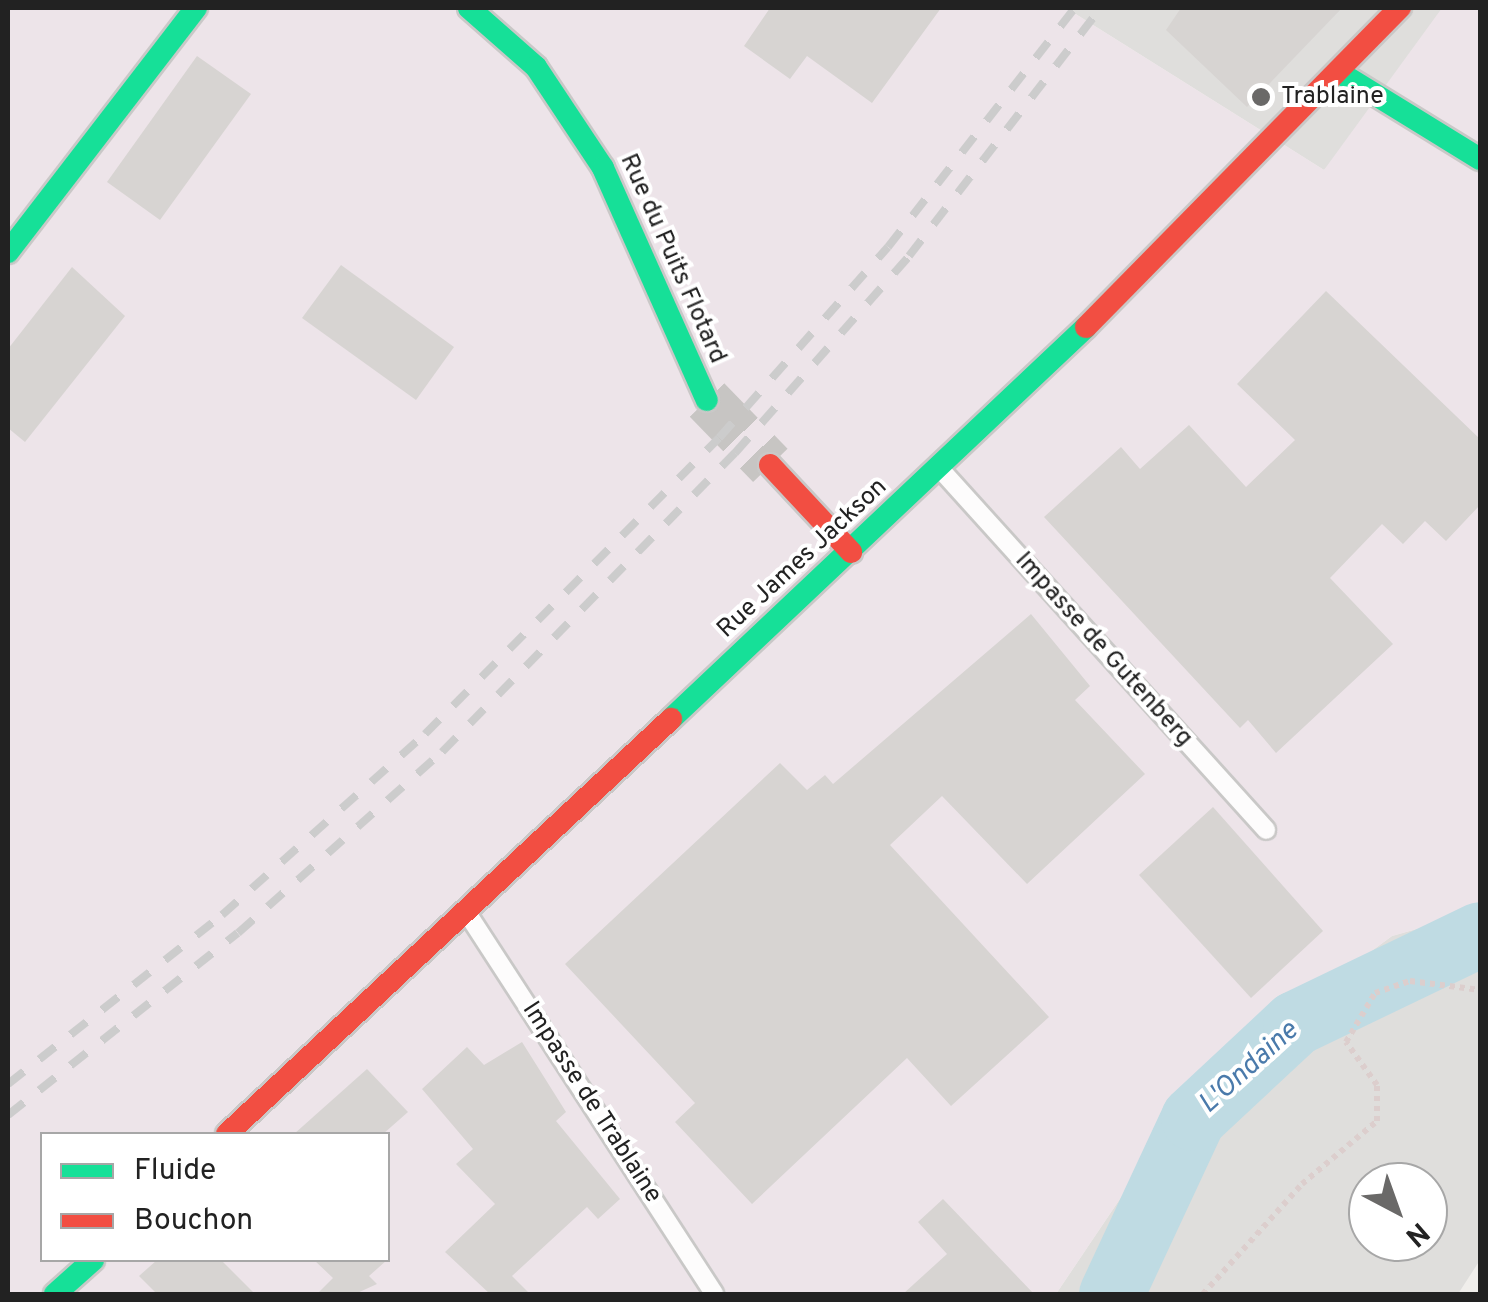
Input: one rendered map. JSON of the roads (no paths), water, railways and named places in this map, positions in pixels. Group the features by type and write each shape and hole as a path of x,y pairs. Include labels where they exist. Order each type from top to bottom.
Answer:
{"main road":[{"path":"8,252 196,8"},
{"name":"Rue du Puits Flotard","path":"468,8 536,67 603,168 707,400"},
{"name":"Rue James Jackson","path":"229,1132 941,470 1340,73 1400,8"},
{"path":"1340,73 1480,159"},
{"path":"770,465 851,552"},
{"path":"56,1294 91,1262"}],"lane":[{"name":"Impasse de Gutenberg","path":"941,470 1266,830"},
{"name":"Impasse de Trablaine","path":"466,912 714,1294"}],"waterway":[{"name":"L'Ondaine","path":"1111,1294 1193,1118 1295,1023 1480,934"}],"tunnel":[{"path":"707,400 770,465"}],"railway":[{"path":"8,1084 222,915 425,734 719,438 888,247 1075,8"},
{"path":"8,1115 238,933 442,752 735,453 909,256 1101,8"}],"place":[{"name":"Trablaine","path":"1261,97"}]}
